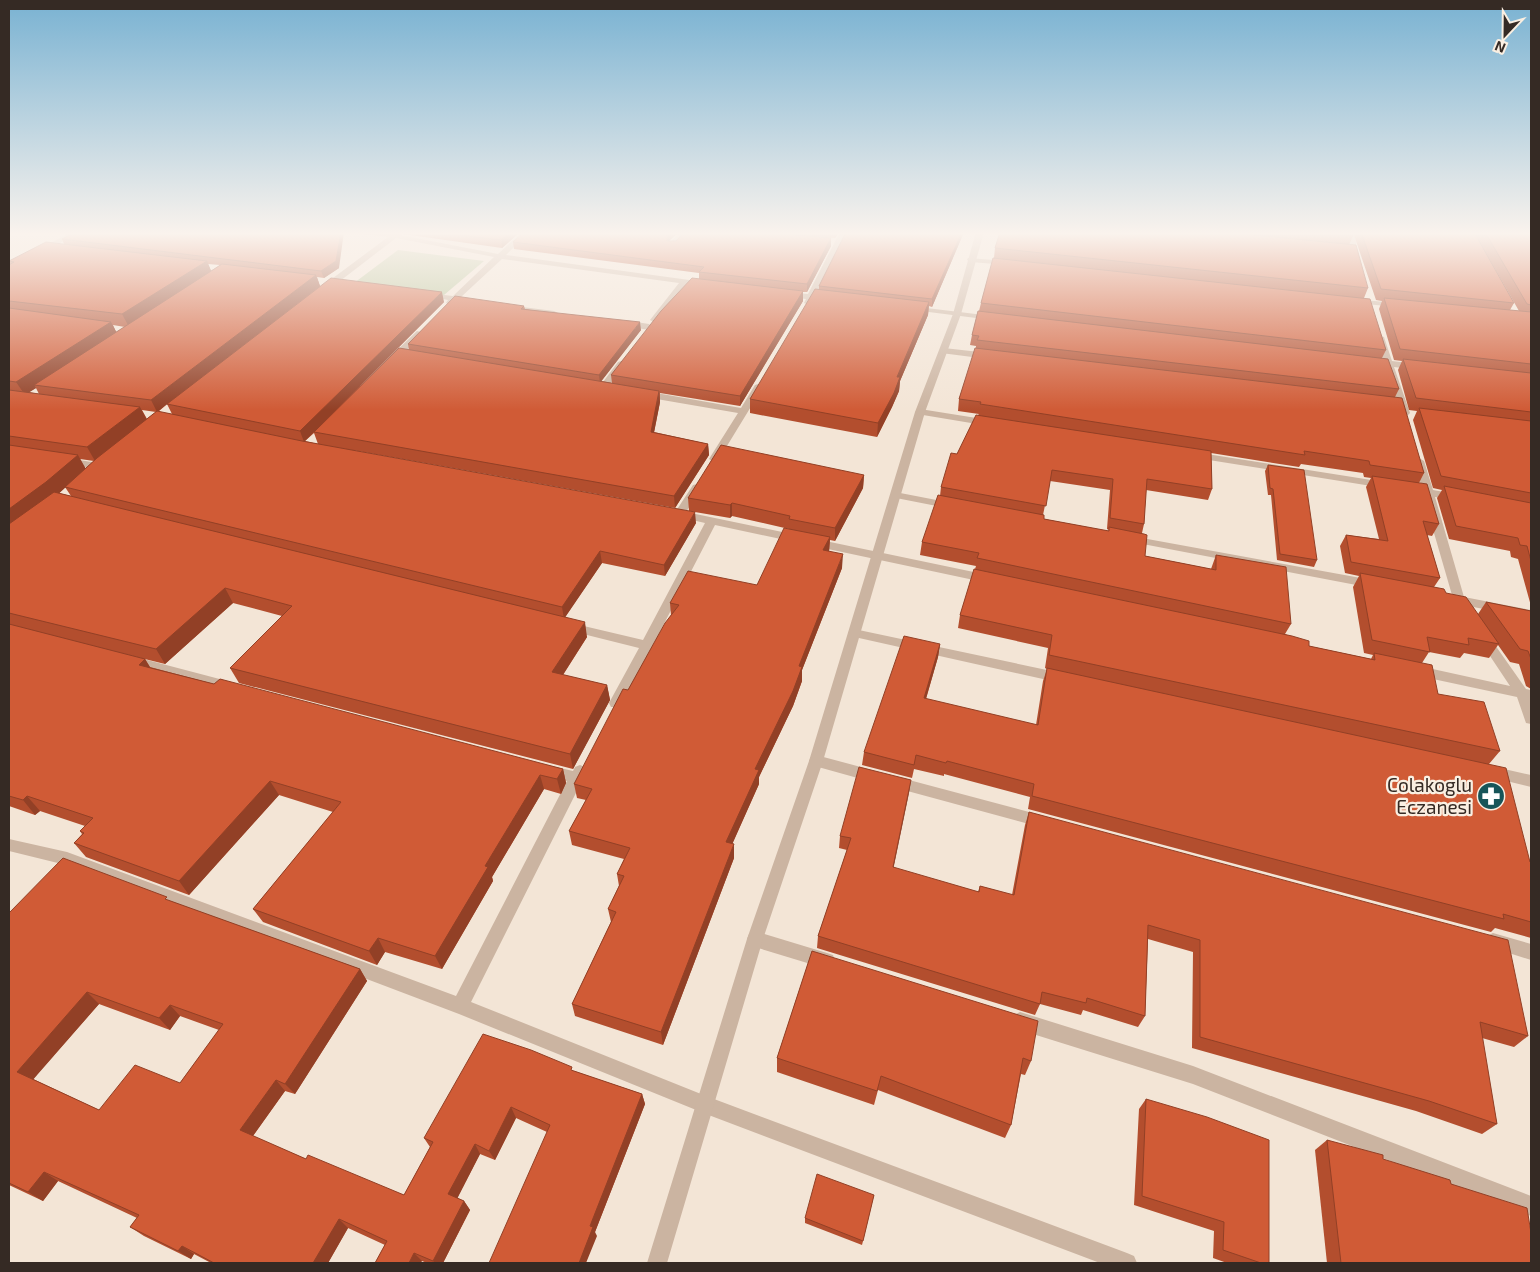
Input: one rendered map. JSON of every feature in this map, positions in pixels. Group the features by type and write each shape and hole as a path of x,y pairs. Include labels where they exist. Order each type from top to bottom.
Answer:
{"street":[{"path":"316,295 321,291"},
{"path":"440,313 462,291"},
{"path":"644,334 677,291"},
{"path":"802,313 814,291"},
{"path":"658,1263 756,939 816,761 920,412 944,351 963,291"},
{"path":"772,292 840,300"},
{"path":"416,294 473,302"},
{"path":"1350,300 1408,307"},
{"path":"503,306 561,314"},
{"path":"908,308 1006,319"},
{"path":"610,321 649,327"},
{"path":"384,368 403,355 426,326"},
{"path":"1377,328 1405,413"},
{"path":"944,351 1002,358"},
{"path":"603,387 626,357"},
{"path":"1368,361 1426,368"},
{"path":"764,378 707,470 675,513 995,580"},
{"path":"631,392 744,411"},
{"path":"920,412 1002,425"},
{"path":"1415,449 1459,600 1470,616"},
{"path":"1186,454 1465,499"},
{"path":"58,460 101,463 85,477"},
{"path":"895,495 963,508"},
{"path":"611,712 710,521"},
{"path":"1119,537 1381,586"},
{"path":"1440,597 1531,614"},
{"path":"560,624 646,645"},
{"path":"1480,631 1526,694 1531,719"},
{"path":"854,633 1076,682"},
{"path":"117,657 242,690"},
{"path":"1405,668 1526,694"},
{"path":"816,761 1061,826"},
{"path":"460,1006 585,762"},
{"path":"538,768 577,778"},
{"path":"1473,768 1531,781"},
{"path":"9,846 67,859 460,1006 706,1105 1127,1263"},
{"path":"54,873 67,859"},
{"path":"1474,936 1531,952"},
{"path":"756,939 841,966"},
{"path":"1002,1016 1193,1075 1531,1206"}],"green space":[{"path":"417,291 448,291 444,295"}],"building":[{"path":"9,291 158,291 122,314 9,301"},
{"path":"179,291 294,291 151,400 34,385"},
{"path":"314,291 442,292 300,431 167,404"},
{"path":"679,291 803,291 740,396 611,375 661,311"},
{"path":"814,291 836,291 929,302 897,377 900,377 894,393 878,423 750,399"},
{"path":"866,291 935,291 932,299"},
{"path":"984,291 1300,291 1370,299 1386,350 981,303"},
{"path":"1403,291 1507,291 1514,303"},
{"path":"1520,291 1531,291 1531,305 1527,304"},
{"path":"455,296 524,306 521,309 640,322 599,375 408,344"},
{"path":"1384,298 1531,312 1531,364 1400,349"},
{"path":"9,308 111,322 16,382 9,381"},
{"path":"978,311 1388,359 1399,389 977,340 979,336 972,335"},
{"path":"399,348 659,391 651,432 708,444 674,496 314,432"},
{"path":"975,348 1402,398 1424,473 1370,465 1369,461 1304,451 1305,455 980,404 981,402 959,399"},
{"path":"1403,359 1531,373 1531,412 1416,398"},
{"path":"9,390 140,407 87,447 9,436"},
{"path":"1419,408 1531,421 1531,493 1441,476"},
{"path":"157,411 302,441 695,512 664,565 600,551 562,607 65,487 97,458"},
{"path":"976,415 1211,451 1212,489 1147,479 1144,524 1110,518 1113,479 1052,470 1046,506 941,487 951,453 957,454"},
{"path":"9,445 78,455 46,482 9,509"},
{"path":"721,445 864,475 835,528 789,519 790,516 732,503 730,505 688,498"},
{"path":"1268,465 1304,470 1317,560 1280,554 1273,489 1270,488"},
{"path":"1372,476 1427,484 1439,524 1423,521 1440,578 1351,562 1346,535 1388,541"},
{"path":"1444,486 1531,503 1531,561 1527,546 1520,545 1518,538 1456,526"},
{"path":"54,492 585,622 552,672 607,685 570,754 230,668 292,606 225,588 156,649 9,613 9,524"},
{"path":"938,495 1044,515 1044,519 1109,531 1109,527 1144,534 1147,535 1145,556 1216,570 1216,555 1286,567 1291,624 977,558 979,553 922,542"},
{"path":"784,528 830,537 823,550 843,554 799,666 802,667 793,691 755,769 759,770 726,842 734,844 661,1032 572,1004 616,912 608,909 624,876 617,874 630,848 569,831 592,789 574,784 623,689 628,690 665,623 679,605 670,603 688,571 757,585"},
{"path":"974,569 1292,636 1309,641 1309,646 1375,660 1374,653 1432,665 1438,694 1484,702 1500,751 1049,655 1052,635 960,615"},
{"path":"1360,573 1444,589 1446,593 1466,597 1499,644 1468,638 1469,645 1427,637 1430,652 1372,640"},
{"path":"1486,602 1531,611 1531,659 1528,651 1520,649"},
{"path":"9,624 145,659 139,665 214,684 220,679 563,769 557,779 540,775 485,866 488,867 435,956 378,938 369,951 253,909 341,802 270,781 179,881 74,843 84,833 80,831 93,818 27,796 23,800 9,796"},
{"path":"904,636 940,644 924,698 1038,725 1047,668 1506,768 1531,862 1531,922 1503,914 1504,919 1032,796 1034,784 947,761 946,763 916,755 914,765 864,752"},
{"path":"859,767 911,780 893,867 979,892 980,886 1014,895 1029,812 1508,940 1528,1036 1480,1022 1497,1124 1429,1101 1200,1037 1200,940 1148,925 1145,1016 1087,998 1086,1003 1042,992 1040,1004 818,936 851,838 840,836"},
{"path":"63,858 167,897 165,899 360,969 285,1084 276,1080 240,1130 306,1159 308,1155 404,1195 433,1142 424,1138 483,1034 531,1050 572,1067 571,1070 642,1094 590,1226 593,1227 579,1263 489,1263 550,1125 511,1107 489,1151 475,1144 448,1194 464,1201 433,1261 414,1253 409,1263 375,1263 387,1241 339,1219 313,1263 214,1263 182,1246 178,1251 130,1227 139,1215 44,1172 28,1192 9,1183 9,913","holes":["87,992 159,1018 170,1005 223,1024 180,1083 135,1065 99,1110 17,1072"]},
{"path":"812,951 1038,1021 1031,1061 1023,1058 1011,1125 881,1076 877,1091 777,1058"},
{"path":"1146,1099 1207,1117 1269,1140 1269,1263 1261,1263 1223,1250 1224,1222 1142,1196"},
{"path":"1327,1140 1383,1155 1383,1159 1450,1180 1451,1184 1527,1208 1531,1233 1531,1263 1341,1263"},
{"path":"817,1174 874,1195 863,1241 805,1218"}],"place":[{"name":"Colakoglu Eczanesi","path":"1491,796"}]}
